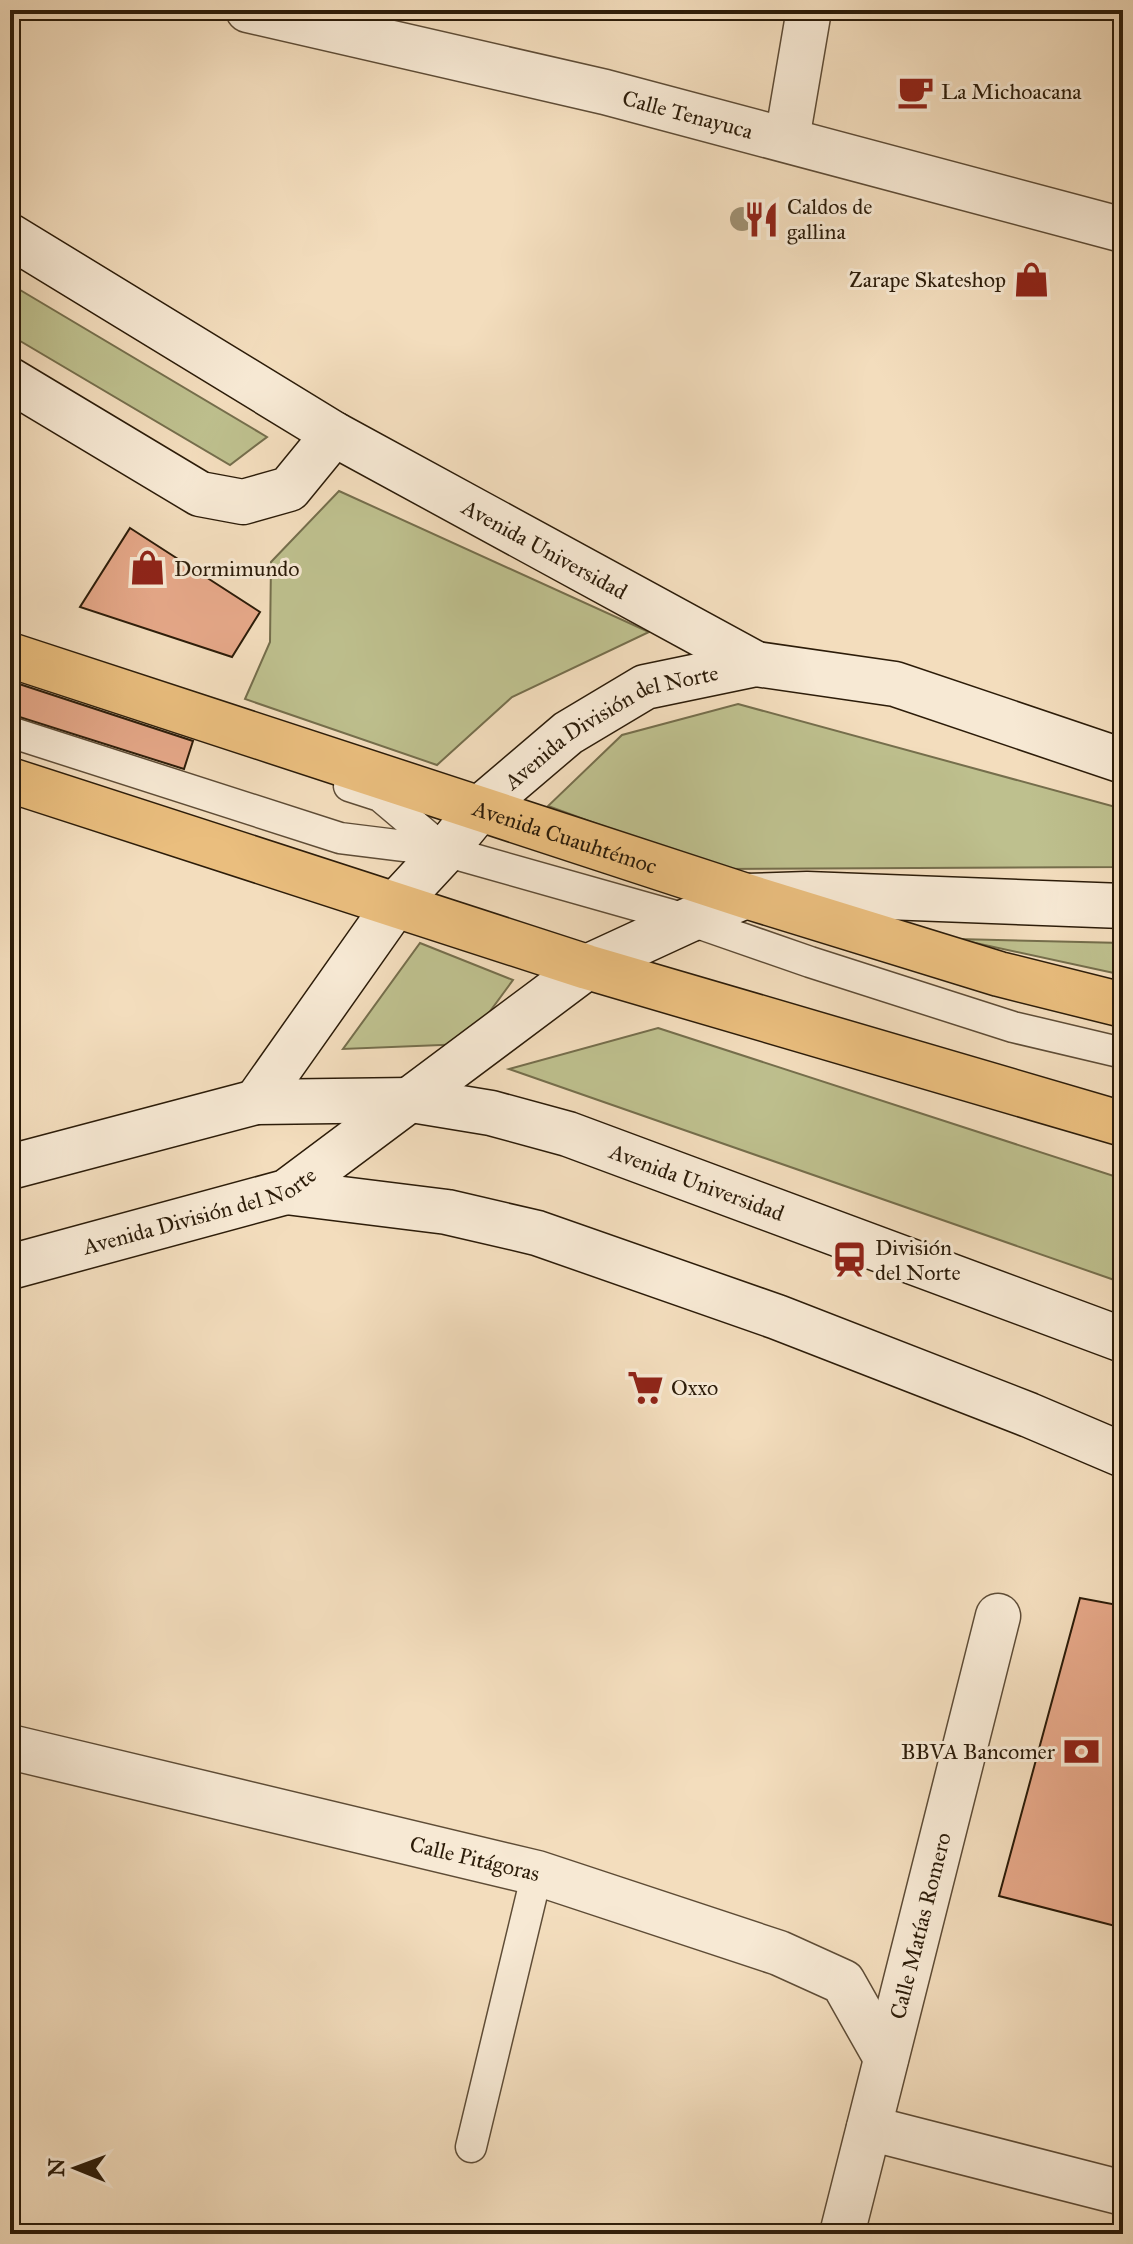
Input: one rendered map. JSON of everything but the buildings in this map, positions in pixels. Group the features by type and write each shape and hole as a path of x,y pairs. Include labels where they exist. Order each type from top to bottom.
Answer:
{"main road":[{"name":"Calle Tenayuca","path":"248,10 605,92 1123,230"},
{"path":"787,139 809,10"},
{"name":"Avenida Universidad","path":"10,236 334,434 756,664"},
{"path":"10,380 200,494 243,502 289,489 334,434"},
{"name":"Avenida Cuauhtémoc","path":"10,655 746,896 999,974 1123,1005"},
{"name":"Avenida División del Norte","path":"256,1102 395,905 480,808 568,733 645,687 756,664 895,684 1123,761"},
{"path":"10,780 587,967 1123,1124"},
{"name":"Avenida División del Norte","path":"10,1267 286,1192 587,967 746,896 807,894 1123,906"},
{"name":"Avenida Universidad","path":"256,1102 412,1100 491,1113 568,1134 1123,1340"},
{"path":"10,1167 256,1102"},
{"path":"286,1192 447,1212 537,1233 792,1323 1123,1455"},
{"name":"Calle Matías Romero","path":"842,2234 998,1616"},
{"name":"Calle Pitágoras","path":"10,1747 537,1873 779,1953 843,1982 886,2058"},
{"path":"869,2128 1123,2193"}],"lane":[{"path":"10,676 380,796 445,851"},
{"path":"10,732 340,838 445,851 689,920 1013,1027 1123,1053"},
{"path":"471,2147 537,1873"}],"green space":[{"path":"10,284 267,437 230,465 10,335"},
{"path":"339,491 649,632 512,697 437,765 245,699 270,642 271,562"},
{"path":"738,704 1123,809 1123,867 720,869 548,806 622,735"},
{"path":"957,939 1123,943 1123,975"},
{"path":"420,943 513,980 466,1044 343,1049"},
{"path":"658,1028 1123,1179 1123,1283 509,1069"}],"place":[{"name":"La Michoacana","path":"915,91"},
{"name":"Caldos de gallina","path":"761,219"},
{"name":"Zarape Skateshop","path":"1032,279"},
{"name":"Dormimundo","path":"148,568"},
{"name":"División del Norte","path":"849,1260"},
{"name":"Oxxo","path":"645,1387"},
{"name":"BBVA Bancomer","path":"1081,1751"}]}
